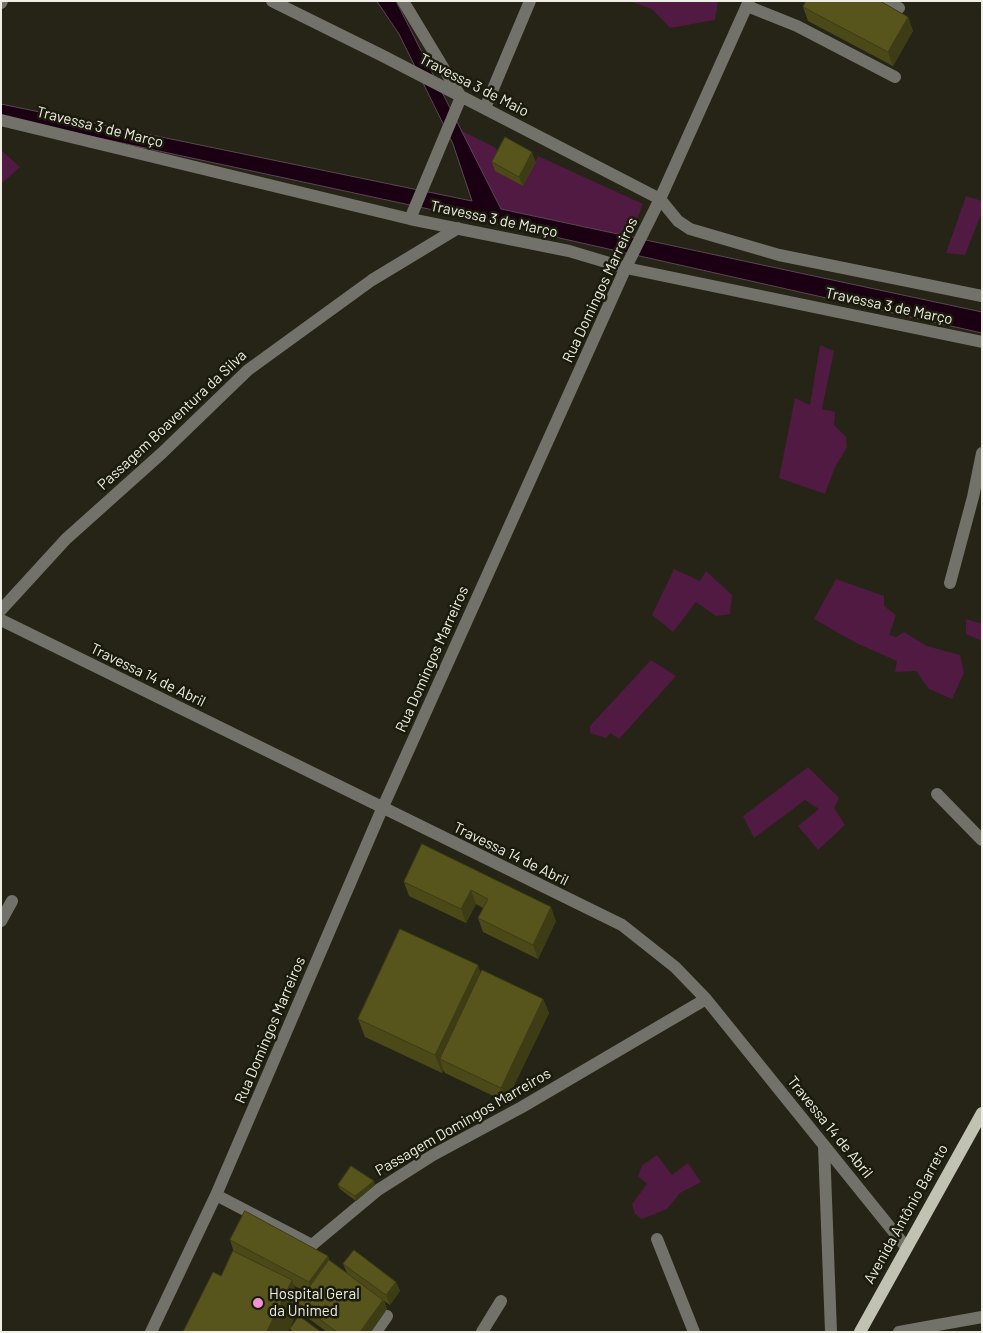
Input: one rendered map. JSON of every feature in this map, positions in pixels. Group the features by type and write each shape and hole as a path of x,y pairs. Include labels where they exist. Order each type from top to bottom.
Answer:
{"main road":[{"name":"Avenida Antônio Barreto","path":"860,1332 982,1113"}],"street":[{"name":"Travessa 3 de Maio","path":"272,1 485,108 658,204"},
{"path":"402,1 461,97 412,214"},
{"path":"485,108 530,1"},
{"path":"886,1 899,8"},
{"path":"748,3 798,26 895,77"},
{"name":"Rua Domingos Marreiros","path":"151,1332 216,1195 382,809 748,3"},
{"name":"Travessa 3 de Março","path":"1,120 412,214 458,228 982,342"},
{"name":"Travessa 3 de Março","path":"658,204 678,222 690,229 779,255 982,296"},
{"name":"Passagem Boaventura da Silva","path":"1,610 66,539 162,453 248,370 372,280 458,228"},
{"path":"950,583 973,497 982,453"},
{"name":"Travessa 14 de Abril","path":"1,620 622,926 675,967 706,999 906,1247"},
{"path":"937,794 982,840"},
{"path":"1,921 12,901"},
{"name":"Passagem Domingos Marreiros","path":"216,1195 312,1245 378,1190 433,1155 522,1107 706,999"},
{"path":"824,1146 831,1332"},
{"path":"657,1239 694,1332"},
{"path":"482,1332 501,1301"},
{"path":"376,1332 387,1316"},
{"path":"899,1332 982,1316"}],"shaded area":[{"path":"377,1 396,1 501,209 982,312 982,333 475,219 1,117 1,104 472,201 453,144 399,34"},
{"path":"629,1 718,1 715,20 670,28 652,9"},
{"path":"460,130 496,148 500,162 523,186 538,156 643,204 630,237 501,209"},
{"path":"1,150 20,167 1,184"},
{"path":"966,196 982,201 982,212 965,255 946,253"},
{"path":"820,345 834,351 822,409 835,412 834,425 846,437 847,447 835,467 825,494 779,478 795,398 810,405"},
{"path":"674,569 700,581 706,571 732,595 730,614 716,616 696,602 673,632 652,615"},
{"path":"836,579 884,596 884,606 896,615 889,635 896,637 904,632 927,646 960,655 964,673 952,699 929,689 916,671 895,672 897,661 856,643 814,619"},
{"path":"966,619 982,624 982,641 966,634"},
{"path":"651,660 676,676 619,739 610,733 606,738 590,733 590,726"},
{"path":"808,767 839,798 834,808 845,825 818,850 798,826 819,809 805,800 754,838 743,816"},
{"path":"657,1155 672,1175 688,1163 701,1182 680,1193 667,1209 642,1219 635,1214 632,1204 647,1184 638,1176 642,1165"}],"building":[{"path":"806,1 880,1 908,17 888,52 803,7"},
{"path":"505,137 532,152 519,177 492,162"},
{"path":"422,844 551,907 533,945 478,918 488,899 471,890 461,909 404,882"},
{"path":"400,929 478,965 435,1055 358,1019"},
{"path":"482,970 543,999 501,1088 440,1059"},
{"path":"351,1166 374,1181 355,1196 338,1185"},
{"path":"245,1211 328,1256 309,1282 230,1240"},
{"path":"354,1250 396,1282 386,1295 343,1264"},
{"path":"233,1251 292,1280 268,1332 183,1332 213,1272 221,1276"},
{"path":"329,1260 383,1300 360,1332 337,1332 298,1303"},
{"path":"299,1316 321,1332 293,1332 290,1329"}],"place":[{"name":"Hospital Geral da Unimed","path":"258,1303"}]}
